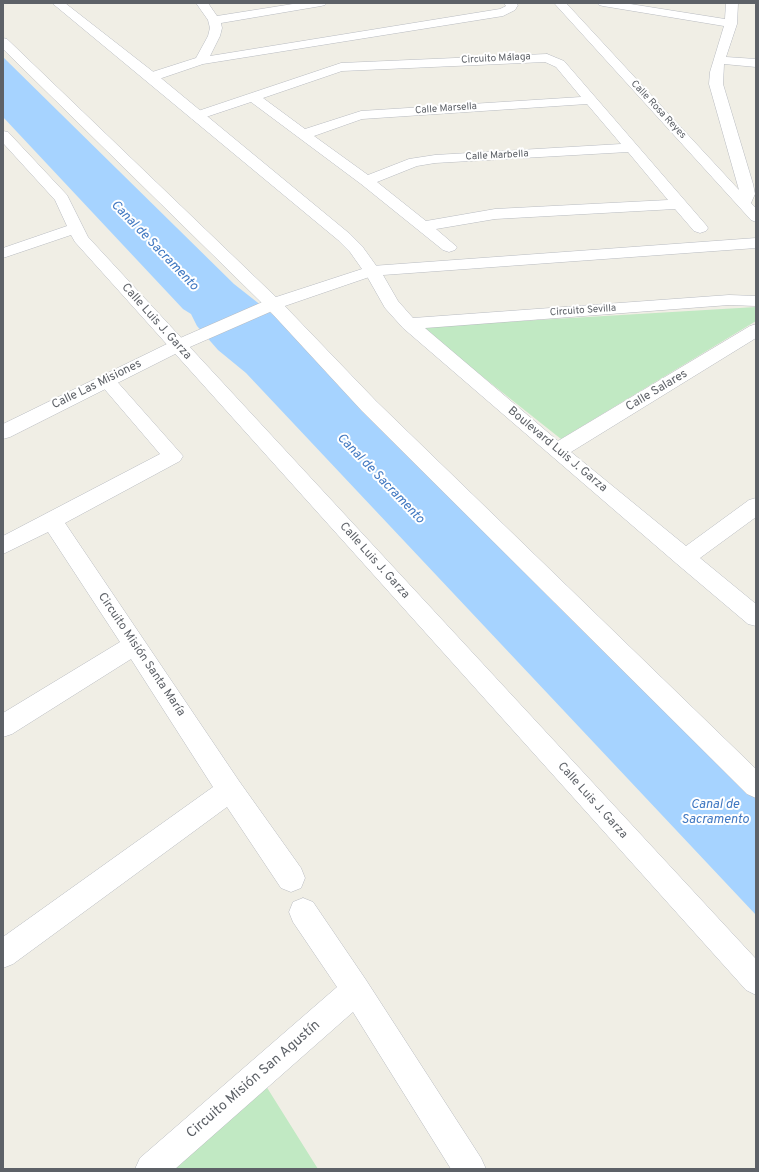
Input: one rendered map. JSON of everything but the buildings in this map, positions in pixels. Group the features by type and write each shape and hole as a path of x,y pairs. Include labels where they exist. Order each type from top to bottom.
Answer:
{"street":[{"path":"58,3 151,77 196,116 344,237 356,249 372,271"},
{"path":"201,61 214,36 216,28 214,20 202,3"},
{"path":"214,20 321,3"},
{"path":"151,77 201,61 503,12 511,8 512,5 510,3"},
{"name":"Calle Rosa Reyes","path":"560,3 744,202 756,217"},
{"path":"603,3 732,24"},
{"path":"732,3 732,24 719,60 716,72 716,84 746,184 747,194 744,202"},
{"path":"3,42 369,406 756,786"},
{"name":"Circuito Málaga","path":"196,116 341,67 540,57 552,59 560,64 700,228"},
{"path":"719,60 756,63"},
{"path":"253,97 305,134 425,226 449,247"},
{"name":"Calle Marsella","path":"305,134 347,118 361,115 591,100"},
{"name":"Calle Luis J. Garza","path":"3,135 62,198 81,239 184,343 756,980"},
{"name":"Calle Marbella","path":"366,181 414,162 435,159 632,148"},
{"path":"425,226 495,214 679,204"},
{"path":"3,253 75,228"},
{"name":"Calle Las Misiones","path":"3,432 184,343 268,306 372,271 756,243"},
{"name":"Boulevard Luis J. Garza","path":"372,271 391,304 410,324 557,451 756,617"},
{"name":"Circuito Sevilla","path":"410,324 729,300 756,301"},
{"name":"Calle Salares","path":"557,451 756,330"},
{"path":"3,546 174,456 107,381"},
{"path":"685,558 756,506"},
{"name":"Circuito Misión Santa María","path":"52,520 230,790 291,878"},
{"path":"3,726 134,645"},
{"path":"3,954 230,790"},
{"path":"303,912 356,990 470,1169"},
{"name":"Circuito Misión San Agustín","path":"151,1169 356,990"}],"green space":[{"path":"756,307 756,321 561,439 420,327"},
{"path":"266,1086 318,1169 175,1169"}],"water":[{"name":"Canal de Sacramento","path":"3,57 234,284 281,321 756,796 756,915 246,373 218,350 197,326 191,314 183,309 3,117"}]}
